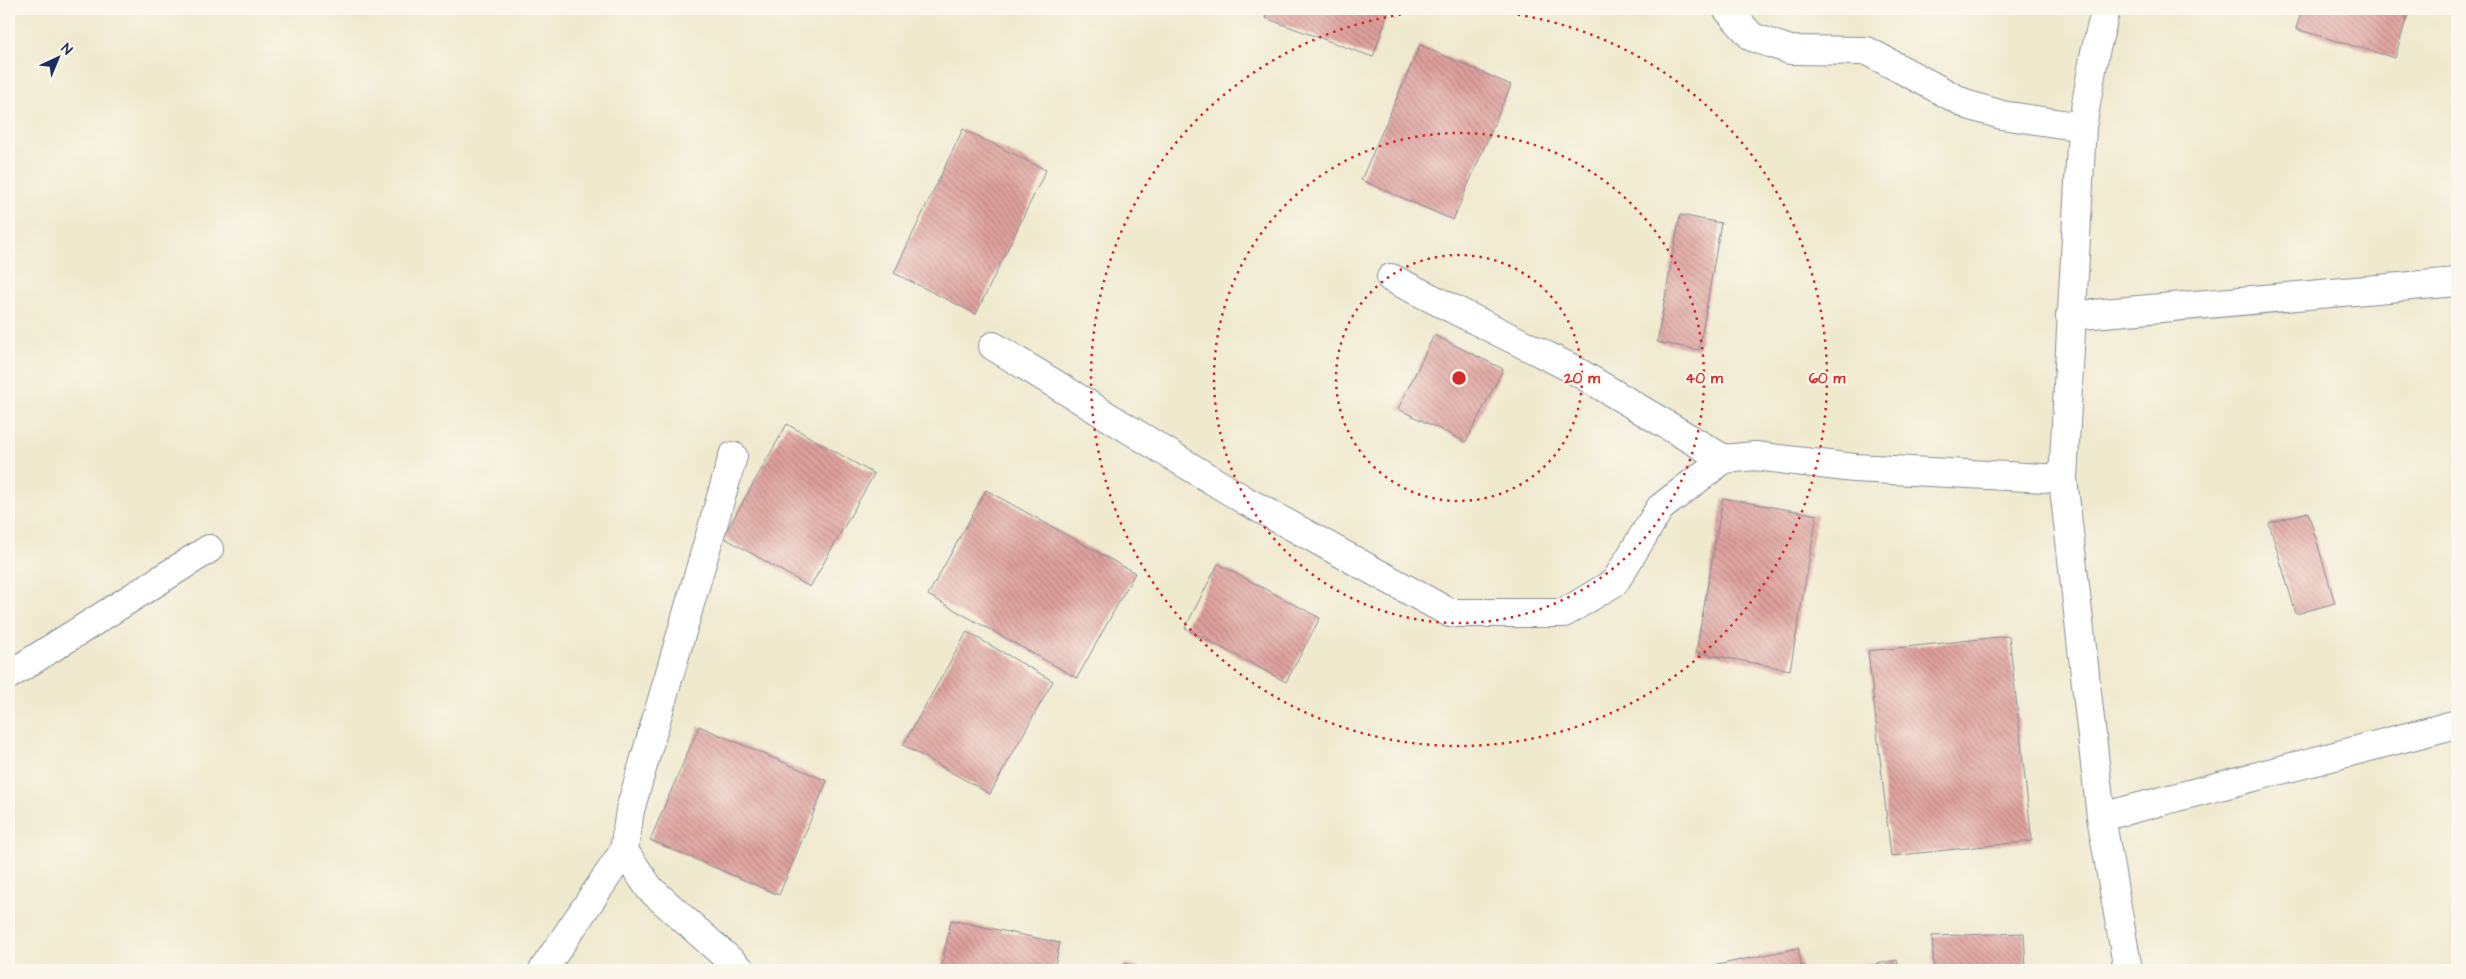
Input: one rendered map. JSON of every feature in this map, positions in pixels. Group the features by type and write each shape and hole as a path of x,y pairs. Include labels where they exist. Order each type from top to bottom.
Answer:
{"street":[{"path":"1727,9 1752,37 1790,50 1867,51 1968,106 2002,115 2082,127"},
{"path":"2106,9 2095,52 2082,127 2070,316 2063,479 2101,817 2128,970"},
{"path":"1391,278 1571,368 1724,459"},
{"path":"2070,316 2457,282"},
{"path":"993,346 1246,501 1450,613 1564,613 1615,582 1660,508 1724,459 1755,456 1854,468 2063,479"},
{"path":"543,970 624,851 630,810 733,456"},
{"path":"9,675 209,549"},
{"path":"2101,817 2457,724"},
{"path":"624,851 650,889 741,970"}],"building":[{"path":"1268,9 1389,9 1373,57 1265,18"},
{"path":"2302,9 2409,9 2395,58 2296,29"},
{"path":"1420,45 1511,85 1453,220 1361,180"},
{"path":"963,129 1046,170 976,314 894,273"},
{"path":"1680,215 1721,223 1699,350 1657,342"},
{"path":"1434,335 1503,369 1466,442 1398,409"},
{"path":"787,424 874,474 810,587 723,537"},
{"path":"986,490 1135,573 1077,678 928,595"},
{"path":"1723,498 1817,515 1790,670 1696,652"},
{"path":"2308,512 2335,603 2296,614 2269,523"},
{"path":"1218,564 1320,618 1286,682 1185,628"},
{"path":"967,632 1053,681 990,794 903,745"},
{"path":"2009,636 2032,841 1891,856 1868,651"},
{"path":"699,726 827,781 779,895 650,840"},
{"path":"2456,813 2457,945 2454,945"},
{"path":"951,920 1060,943 1054,970 941,970"},
{"path":"2024,933 2026,970 1934,970 1932,936"},
{"path":"1798,948 1802,970 1698,970 1698,969"},
{"path":"1897,960 1900,970 1852,970 1852,969"},
{"path":"1125,963 1145,970 1122,970"}]}
